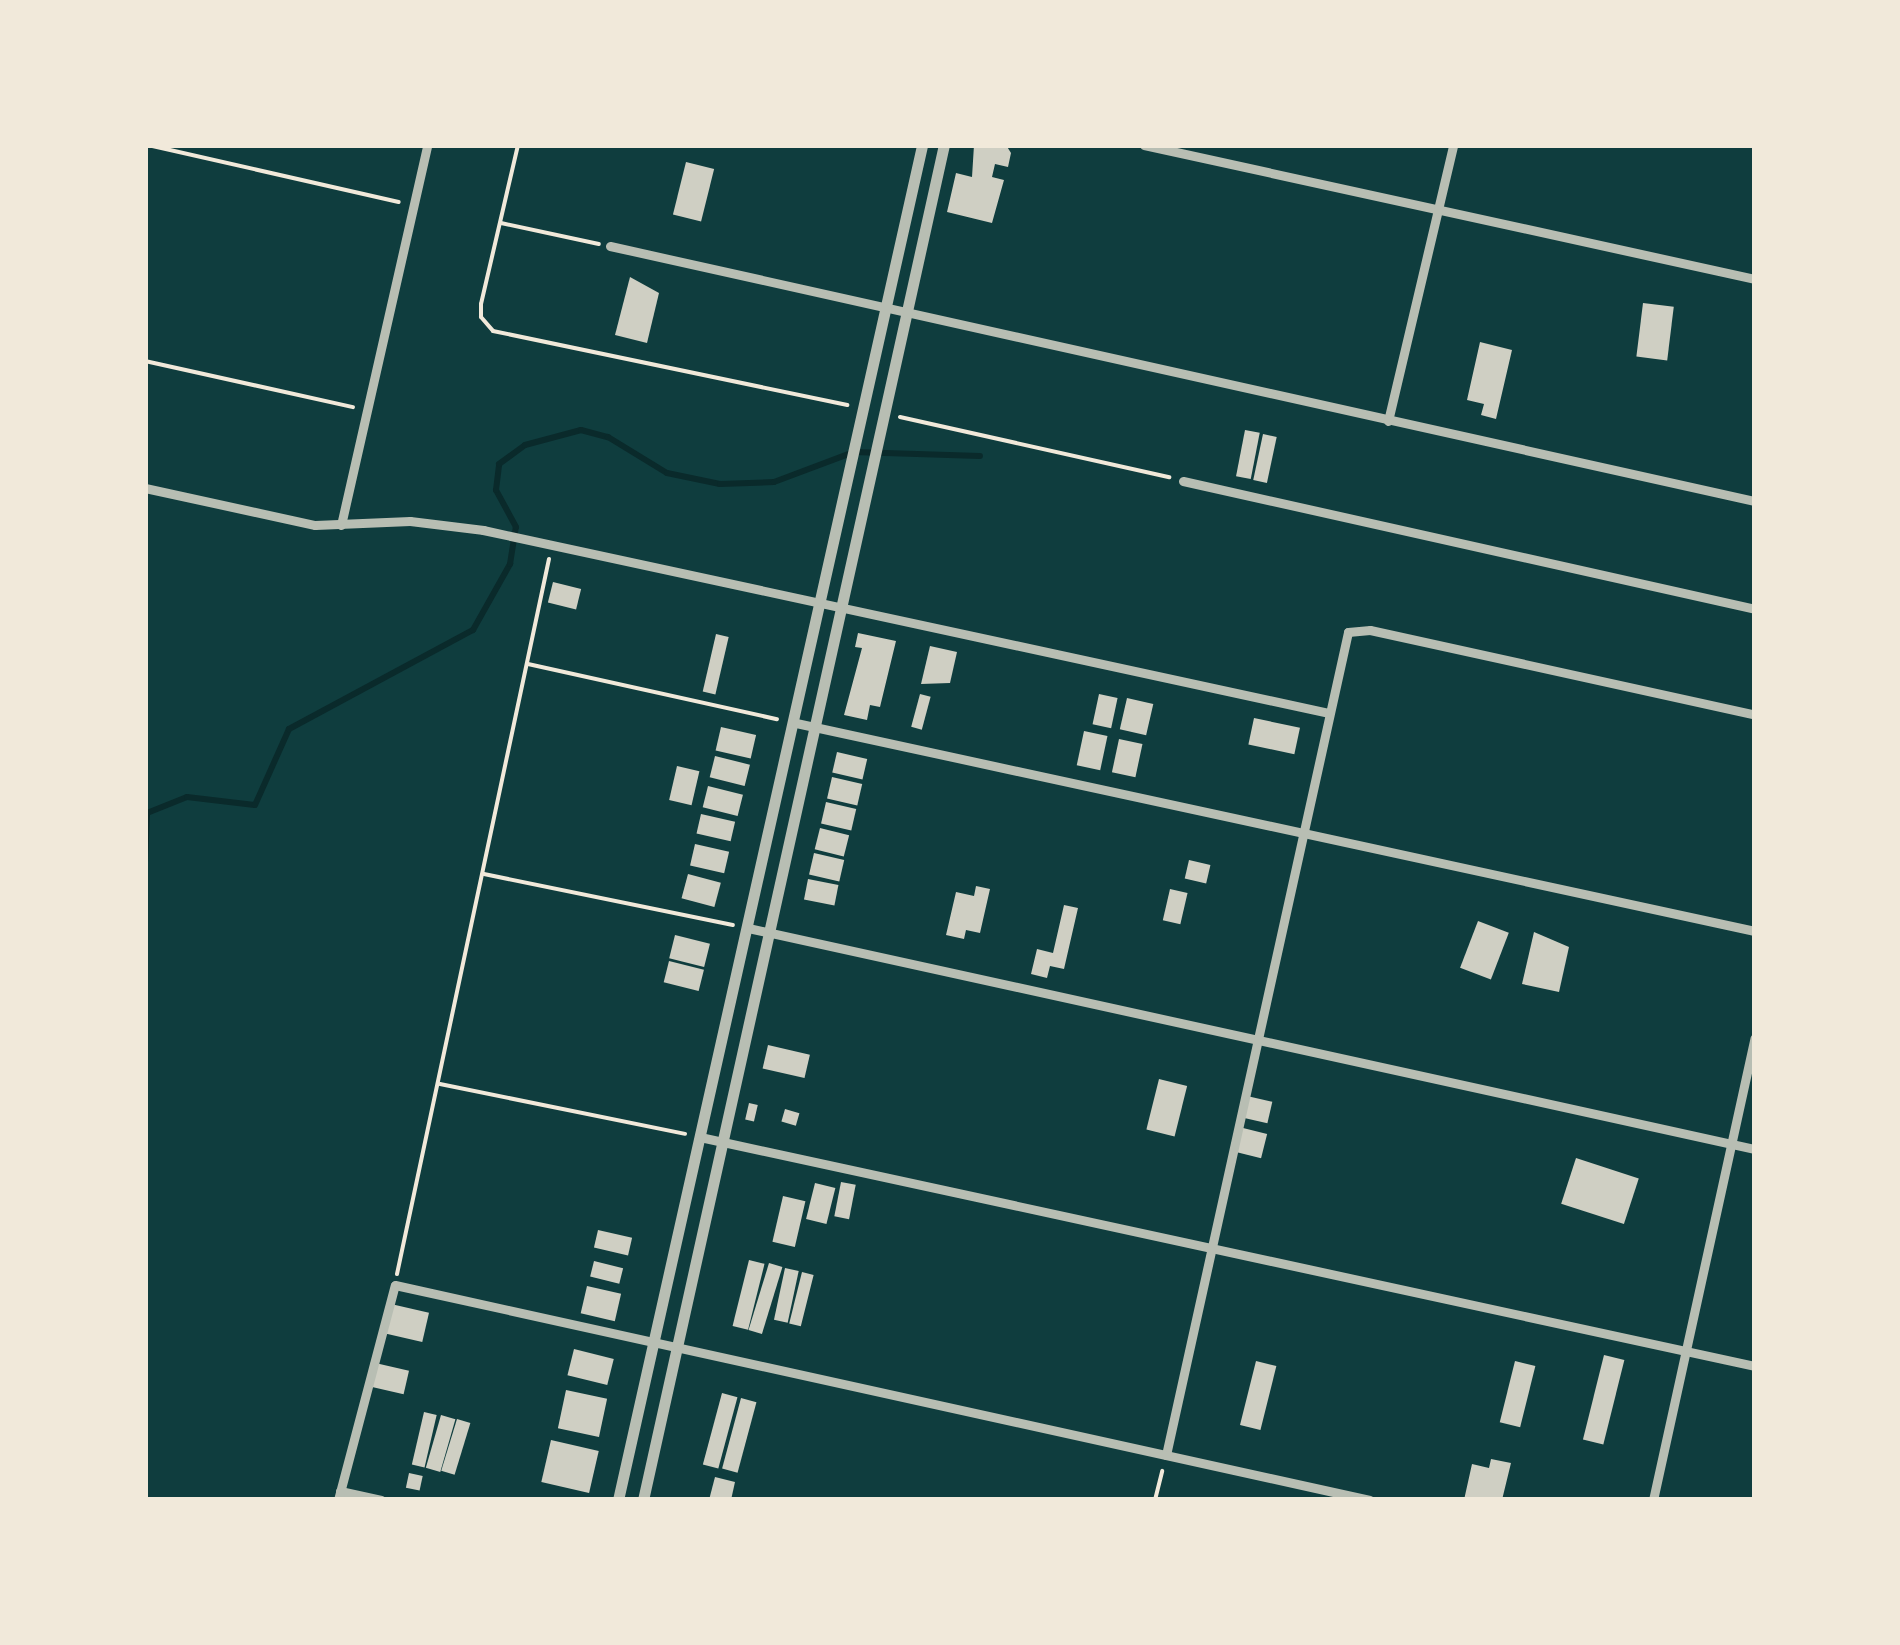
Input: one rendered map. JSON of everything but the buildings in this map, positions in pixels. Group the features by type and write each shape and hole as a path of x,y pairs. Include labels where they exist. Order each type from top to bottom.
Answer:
{"street":[{"path":"340,525 426,145"},
{"path":"618,1500 823,604 922,145"},
{"path":"643,1500 814,727 888,414 944,145"},
{"path":"1144,145 1755,278"},
{"path":"1388,421 1453,145"},
{"path":"610,246 1755,501"},
{"path":"1183,481 1755,609"},
{"path":"145,488 315,526 450,524 1329,713"},
{"path":"1166,1455 1344,637 1354,628 1370,630 1755,715"},
{"path":"796,723 1302,836 1755,931"},
{"path":"748,928 1257,1043 1755,1149"},
{"path":"1652,1500 1755,1038"},
{"path":"700,1137 1755,1366"},
{"path":"381,1500 339,1496 395,1285 1370,1500"}],"path":[{"path":"148,145 414,205"},
{"path":"518,145 482,304 481,317 493,331 866,409"},
{"path":"500,222 610,246"},
{"path":"145,361 368,410"},
{"path":"888,414 1183,481"},
{"path":"395,1285 552,544"},
{"path":"528,664 796,723"},
{"path":"484,874 748,928"},
{"path":"440,1084 700,1137"},
{"path":"1156,1500 1166,1455"}],"waterway":[{"path":"145,863 147,813 187,797 255,805 289,729 473,630 510,564 516,527 496,490 499,464 525,445 581,430 608,437 667,473 720,484 774,482 854,452 980,456"}]}
